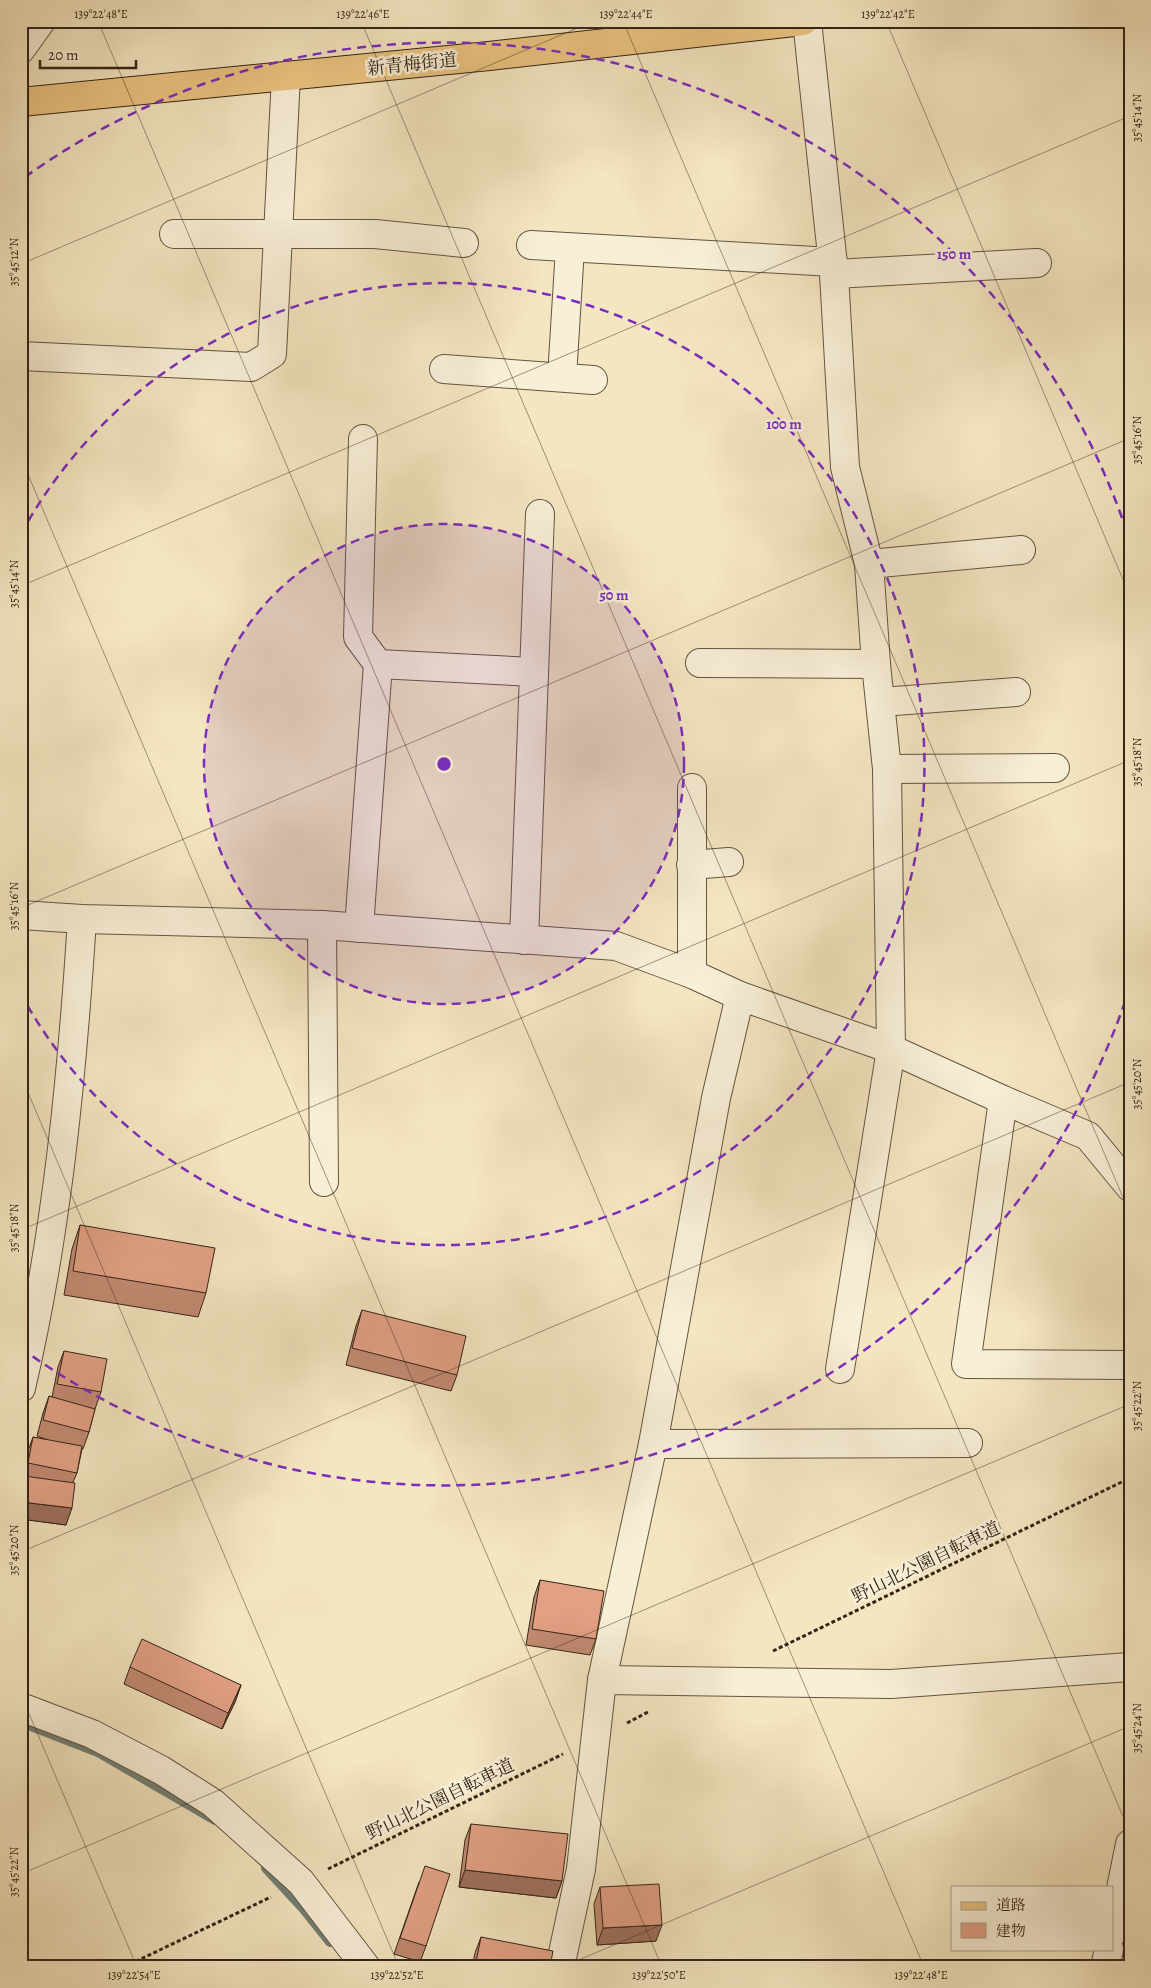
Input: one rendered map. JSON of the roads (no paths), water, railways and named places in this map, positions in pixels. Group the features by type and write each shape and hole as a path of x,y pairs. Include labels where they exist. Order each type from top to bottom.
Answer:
{"main road":[{"name":"新青梅街道","path":"21,102 489,56 803,21"}],"street":[{"path":"21,49 41,21"},
{"path":"807,21 834,268 845,466 869,564 876,664 887,769 891,1049 840,1369"},
{"path":"21,356 251,367 272,354 286,76"},
{"path":"174,234 278,232 375,234 464,243"},
{"path":"531,244 834,268 1036,262"},
{"path":"562,378 570,248"},
{"path":"444,369 593,380"},
{"path":"359,928 378,664 358,638 363,439"},
{"path":"524,940 540,514"},
{"path":"869,564 1021,550"},
{"path":"700,663 876,664"},
{"path":"378,664 534,672"},
{"path":"880,702 1016,692"},
{"path":"887,769 1056,768"},
{"path":"692,788 692,974"},
{"path":"691,865 729,862"},
{"path":"21,915 82,919 322,925 616,946 692,974 740,996 891,1049 1088,1136 1130,1187"},
{"path":"21,1388 37,1320 50,1239 74,1042 82,919"},
{"path":"322,925 324,1182"},
{"path":"560,1967 581,1869 602,1680 653,1444 716,1098 740,996"},
{"path":"1003,1100 966,1364 1130,1365"},
{"path":"653,1444 968,1443"},
{"path":"602,1680 891,1684 1130,1667"},
{"path":"21,1708 92,1734 161,1770 213,1803 301,1882 366,1967"},
{"path":"1114,1923 1130,1844"},
{"path":"1105,1967 1109,1950"}],"waterway":[{"path":"21,1722 98,1752 215,1820"},
{"path":"266,1868 302,1907 330,1942"}]}
